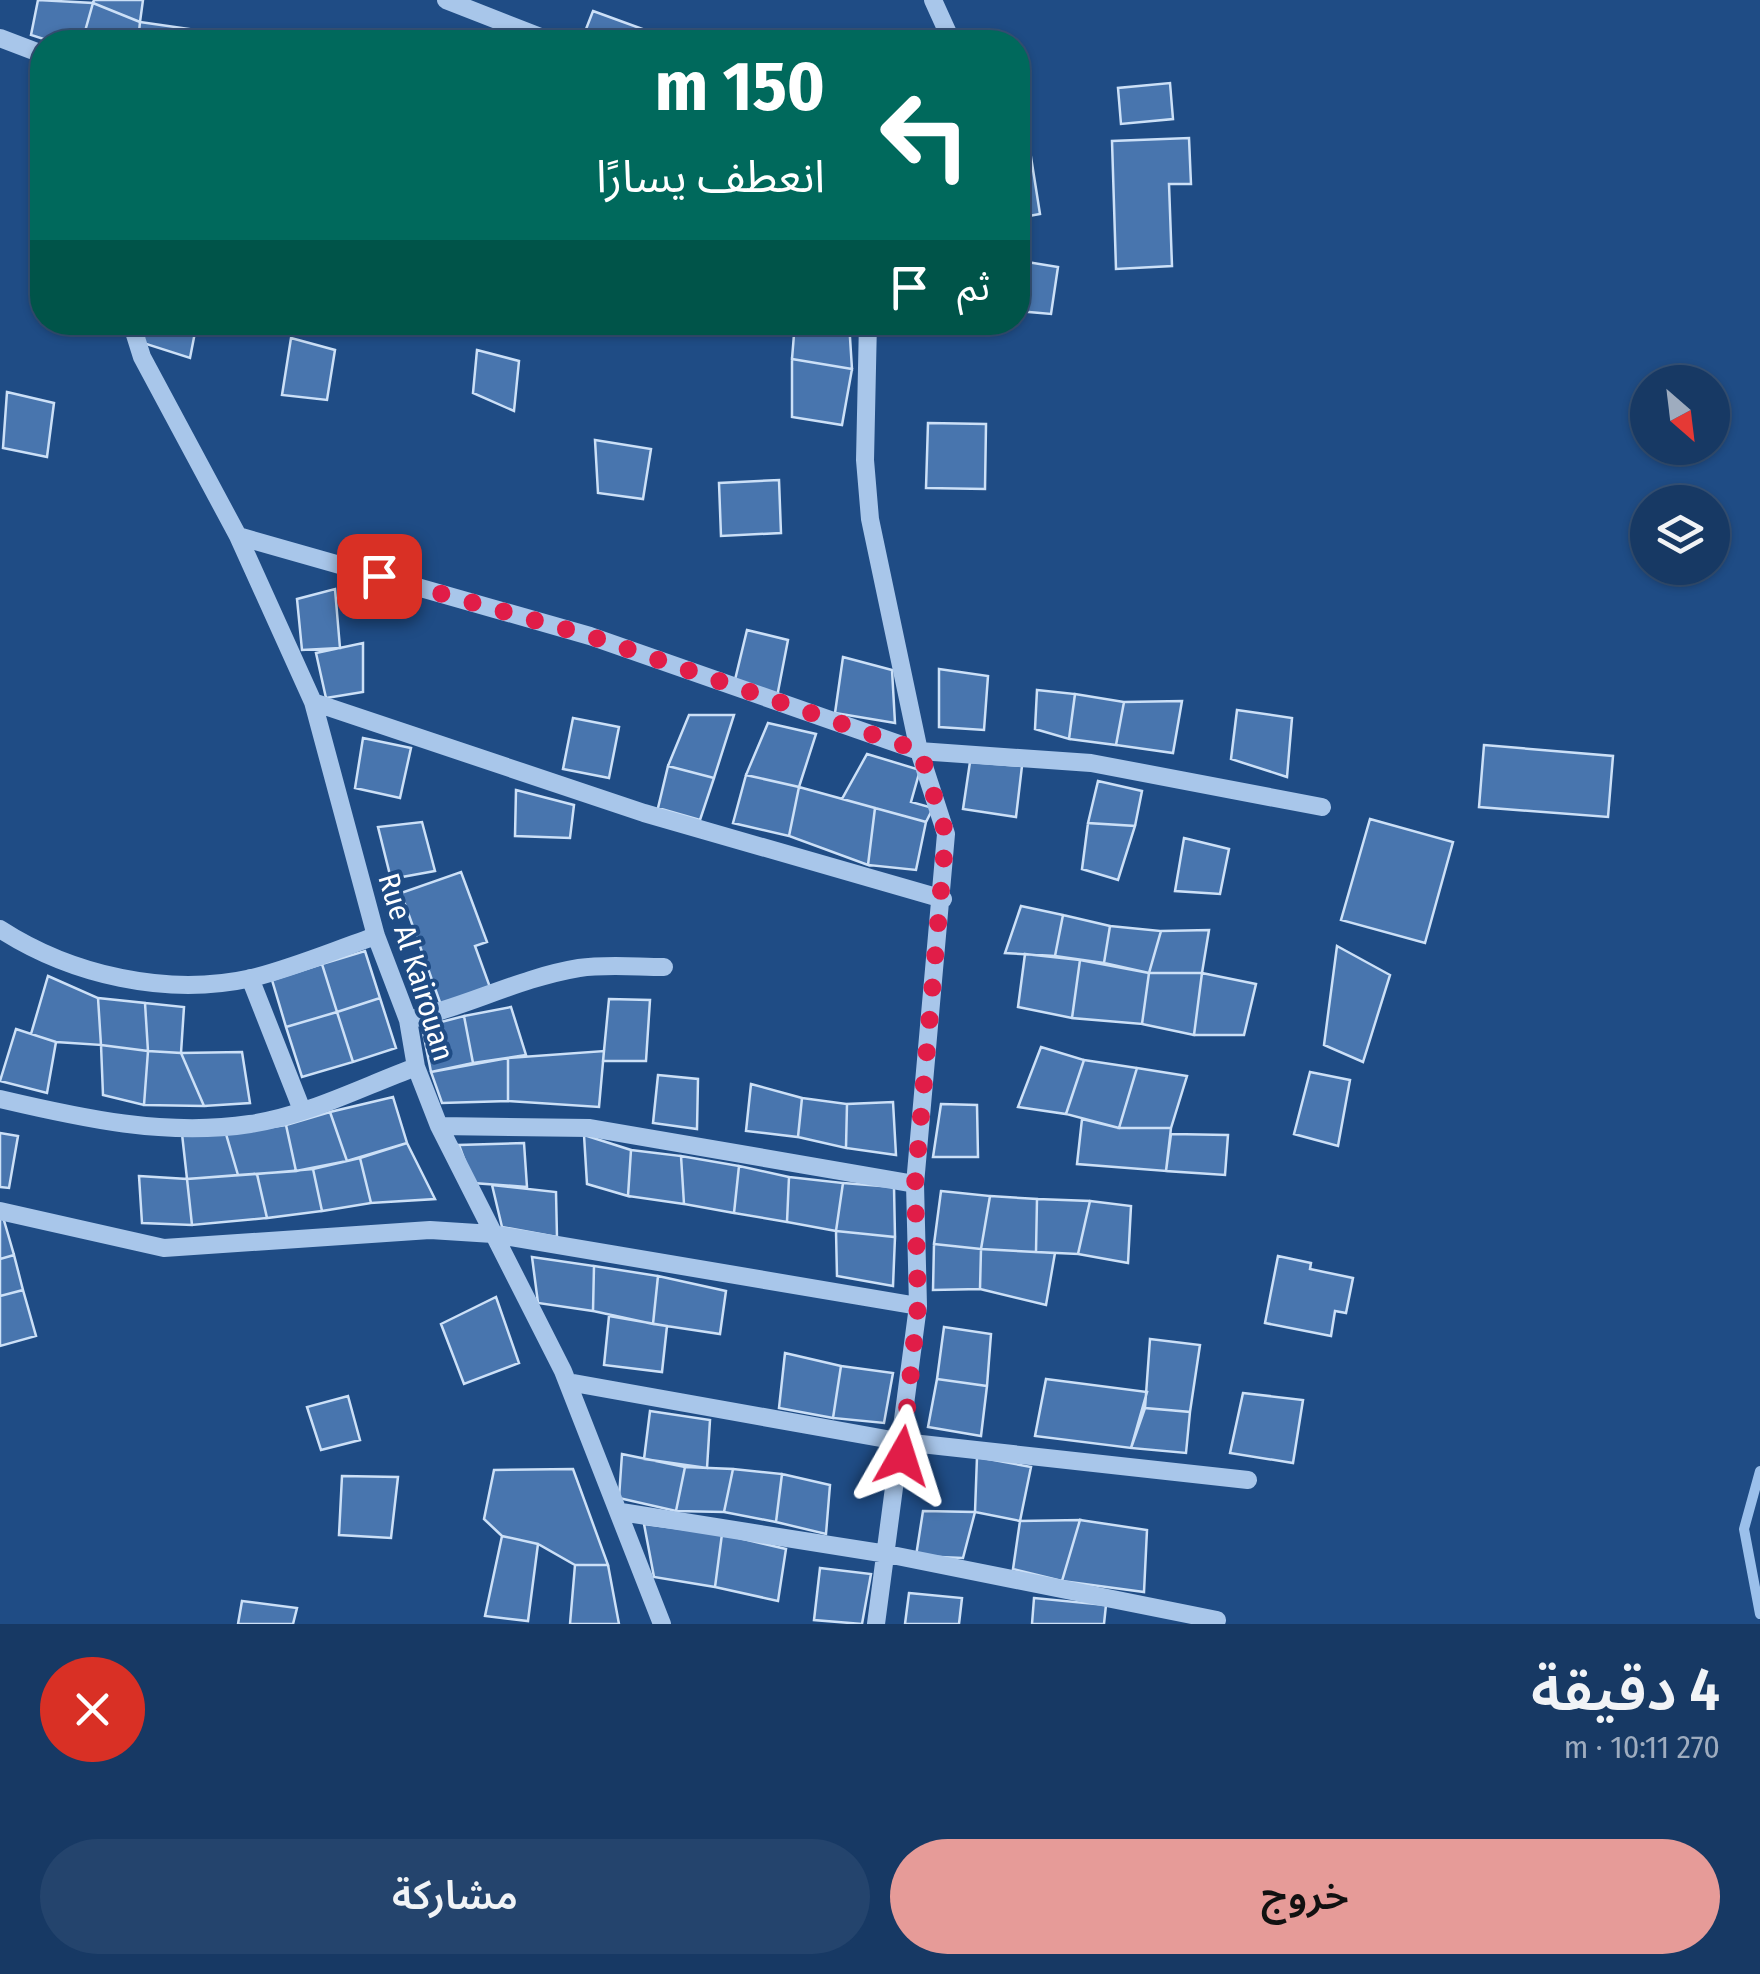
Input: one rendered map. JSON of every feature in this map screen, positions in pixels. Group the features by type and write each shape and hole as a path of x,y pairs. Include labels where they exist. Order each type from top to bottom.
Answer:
{"street":[{"path":"446,0 522,30"},
{"path":"933,0 947,30"},
{"path":"0,38 30,49"},
{"name":"Rue Al Kairouan","path":"134,335 142,357 238,536 313,702 376,936 408,1020 416,1067 438,1126 568,1382 622,1512 662,1624"},
{"path":"868,335 865,460 870,519 920,751 946,834 915,1184 918,1306 876,1624"},
{"path":"238,536 590,636 920,751 1091,763 1322,807"},
{"path":"313,702 644,813 943,900"},
{"path":"0,929 31,949 78,968 175,985 250,978 376,936"},
{"path":"408,1020 458,1009 526,981 581,968 664,967"},
{"path":"250,978 302,1110"},
{"path":"0,1099 96,1122 177,1127 250,1124 302,1110 416,1067"},
{"path":"438,1126 590,1128 915,1184"},
{"path":"0,1211 164,1248 283,1244 430,1230 494,1234 918,1306"},
{"path":"568,1382 903,1442 1248,1480"},
{"path":"622,1512 887,1554 1217,1620"}],"building":[{"path":"38,0 93,3 85,30 32,30"},
{"path":"143,0 140,22 93,3"},
{"path":"93,3 140,22 139,30 85,30"},
{"path":"593,11 645,30 586,30"},
{"path":"140,22 196,30 139,30"},
{"path":"1170,83 1173,119 1121,124 1118,88"},
{"path":"1189,138 1191,184 1169,184 1172,266 1116,269 1112,141"},
{"path":"1030,151 1040,214 1030,216"},
{"path":"1030,262 1058,267 1051,314 1030,312"},
{"path":"144,335 194,335 190,358 143,343"},
{"path":"794,335 850,335 852,369 792,359"},
{"path":"291,338 335,350 327,400 282,395"},
{"path":"477,350 519,361 514,411 473,393"},
{"path":"792,359 852,369 842,425 792,417"},
{"path":"7,392 54,403 47,457 3,448"},
{"path":"928,423 986,424 985,489 926,488"},
{"path":"595,440 651,449 643,499 598,493"},
{"path":"779,480 781,533 721,536 719,483"},
{"path":"335,589 340,648 302,650 297,599"},
{"path":"747,630 788,640 777,697 734,684"},
{"path":"363,643 363,692 326,698 316,653"},
{"path":"843,657 892,670 895,723 835,713"},
{"path":"939,669 988,676 984,730 939,727"},
{"path":"1037,690 1075,694 1069,739 1035,729"},
{"path":"1075,694 1124,702 1116,745 1069,739"},
{"path":"1182,701 1173,753 1116,745 1124,702"},
{"path":"1237,710 1292,718 1287,777 1231,759"},
{"path":"689,715 734,715 714,778 668,766"},
{"path":"573,718 619,727 609,778 563,769"},
{"path":"768,723 816,734 799,787 746,775"},
{"path":"363,738 411,748 400,798 355,788"},
{"path":"1484,745 1613,756 1608,817 1479,807"},
{"path":"867,754 920,770 911,802 933,808 926,822 842,799"},
{"path":"970,762 1022,766 1016,817 963,809"},
{"path":"668,766 714,778 700,820 658,808"},
{"path":"746,775 799,787 789,836 733,823"},
{"path":"1098,781 1142,791 1135,826 1088,823"},
{"path":"799,787 875,808 868,865 789,836"},
{"path":"516,790 574,805 570,838 515,836"},
{"path":"875,808 926,822 916,870 868,865"},
{"path":"1370,819 1453,842 1425,943 1341,920"},
{"path":"422,822 435,871 391,879 378,827"},
{"path":"1088,823 1135,826 1118,880 1082,869"},
{"path":"1184,838 1229,849 1220,894 1175,891"},
{"path":"461,872 487,942 475,946 491,990 442,1008 401,893"},
{"path":"1021,906 1063,915 1055,956 1005,953"},
{"path":"1063,915 1110,926 1104,963 1055,956"},
{"path":"1110,926 1161,931 1149,973 1104,963"},
{"path":"1209,930 1202,973 1149,973 1161,931"},
{"path":"1337,946 1390,975 1363,1062 1324,1045"},
{"path":"365,951 380,998 337,1012 322,964"},
{"path":"1025,954 1080,960 1072,1018 1018,1007"},
{"path":"1080,960 1149,973 1142,1024 1072,1018"},
{"path":"322,964 337,1012 286,1027 272,980"},
{"path":"1149,973 1202,973 1194,1035 1142,1024"},
{"path":"1202,973 1256,984 1244,1035 1194,1035"},
{"path":"48,976 98,998 101,1045 56,1042 31,1034"},
{"path":"98,998 145,1003 148,1051 101,1045"},
{"path":"380,998 396,1048 353,1062 337,1012"},
{"path":"609,999 650,1000 646,1061 603,1061"},
{"path":"145,1003 184,1007 181,1053 148,1051"},
{"path":"511,1007 526,1055 473,1063 464,1016"},
{"path":"337,1012 353,1062 302,1077 286,1027"},
{"path":"464,1016 473,1063 431,1072 422,1027"},
{"path":"16,1029 56,1042 47,1093 0,1081"},
{"path":"101,1045 148,1051 144,1105 103,1095"},
{"path":"1041,1047 1084,1060 1066,1114 1018,1107"},
{"path":"148,1051 181,1053 204,1106 144,1105"},
{"path":"604,1051 599,1107 508,1101 508,1058"},
{"path":"242,1052 250,1103 204,1106 181,1053"},
{"path":"508,1058 508,1101 442,1103 431,1072"},
{"path":"1084,1060 1137,1068 1119,1128 1066,1114"},
{"path":"1137,1068 1187,1076 1171,1128 1119,1128"},
{"path":"1310,1072 1350,1080 1338,1146 1294,1134"},
{"path":"658,1075 698,1079 697,1129 653,1123"},
{"path":"751,1084 802,1098 798,1137 746,1131"},
{"path":"393,1097 407,1143 347,1161 330,1112"},
{"path":"802,1098 847,1104 846,1148 798,1137"},
{"path":"893,1102 896,1155 846,1148 847,1104"},
{"path":"941,1104 977,1105 978,1157 933,1157"},
{"path":"330,1112 347,1161 296,1171 286,1125"},
{"path":"1082,1119 1119,1128 1171,1128 1166,1171 1077,1164"},
{"path":"286,1125 296,1171 238,1175 226,1134"},
{"path":"0,1133 18,1136 9,1188 0,1187"},
{"path":"182,1134 226,1134 238,1175 187,1179"},
{"path":"1171,1134 1228,1135 1225,1175 1166,1171"},
{"path":"584,1135 631,1150 628,1196 587,1184"},
{"path":"407,1143 435,1199 371,1203 360,1158"},
{"path":"524,1143 527,1187 473,1183 459,1145"},
{"path":"631,1150 681,1156 684,1204 628,1196"},
{"path":"681,1156 739,1166 734,1213 684,1204"},
{"path":"360,1158 371,1203 322,1211 313,1169"},
{"path":"739,1166 789,1177 787,1222 734,1213"},
{"path":"313,1169 322,1211 267,1218 257,1174"},
{"path":"257,1174 267,1218 192,1225 187,1179"},
{"path":"139,1176 187,1179 192,1225 142,1223"},
{"path":"789,1177 843,1183 836,1231 787,1222"},
{"path":"843,1183 894,1187 895,1237 836,1231"},
{"path":"492,1185 556,1192 557,1237 502,1227"},
{"path":"941,1191 990,1196 981,1249 934,1244"},
{"path":"990,1196 1037,1199 1036,1252 981,1249"},
{"path":"1037,1199 1090,1201 1078,1254 1036,1252"},
{"path":"1090,1201 1131,1206 1128,1263 1078,1254"},
{"path":"3,1217 14,1255 0,1259 0,1218"},
{"path":"836,1231 895,1237 893,1286 837,1276"},
{"path":"934,1244 981,1249 980,1289 933,1290"},
{"path":"981,1249 1055,1253 1046,1305 980,1289"},
{"path":"14,1255 23,1290 0,1296 0,1259"},
{"path":"1278,1256 1311,1263 1310,1269 1353,1278 1346,1313 1335,1311 1331,1336 1265,1323"},
{"path":"532,1257 594,1266 593,1311 538,1303"},
{"path":"594,1266 658,1276 653,1324 593,1311"},
{"path":"658,1276 726,1291 720,1334 653,1324"},
{"path":"23,1290 36,1336 0,1346 0,1296"},
{"path":"496,1297 519,1363 464,1384 441,1324"},
{"path":"609,1316 667,1326 662,1372 604,1365"},
{"path":"944,1327 991,1334 987,1386 937,1379"},
{"path":"1150,1339 1200,1345 1190,1412 1145,1408"},
{"path":"785,1353 841,1366 833,1418 779,1408"},
{"path":"841,1366 893,1373 884,1423 833,1418"},
{"path":"937,1379 987,1386 981,1436 928,1427"},
{"path":"1046,1379 1147,1392 1131,1448 1035,1436"},
{"path":"1243,1393 1303,1400 1293,1463 1230,1453"},
{"path":"348,1396 360,1440 321,1450 307,1407"},
{"path":"1145,1408 1190,1412 1186,1453 1131,1448"},
{"path":"650,1411 710,1420 707,1468 644,1459"},
{"path":"622,1454 685,1467 676,1511 619,1498"},
{"path":"977,1457 1031,1467 1020,1521 975,1512"},
{"path":"685,1467 733,1469 724,1512 676,1511"},
{"path":"573,1469 608,1565 575,1565 538,1544 502,1536 484,1519 494,1470"},
{"path":"733,1469 782,1474 776,1522 724,1512"},
{"path":"782,1474 830,1485 826,1534 776,1522"},
{"path":"342,1476 398,1477 391,1538 339,1535"},
{"path":"923,1511 975,1512 963,1558 916,1556"},
{"path":"1080,1520 1147,1530 1144,1592 1062,1581"},
{"path":"1080,1520 1062,1581 1013,1569 1020,1521"},
{"path":"644,1524 722,1534 715,1587 654,1577"},
{"path":"722,1534 786,1549 778,1601 715,1587"},
{"path":"502,1536 538,1544 528,1621 485,1616"},
{"path":"575,1565 608,1565 619,1624 570,1624"},
{"path":"820,1568 871,1574 862,1624 814,1620"},
{"path":"909,1593 962,1598 959,1624 905,1624"},
{"path":"1034,1598 1106,1605 1104,1624 1032,1624"},
{"path":"242,1601 297,1608 293,1624 238,1624"}],"waterway":[{"path":"1760,1471 1744,1529 1760,1614"}],"route":[{"path":"379,576 590,636 920,751 946,834 915,1184 918,1306 902,1456"}]}
